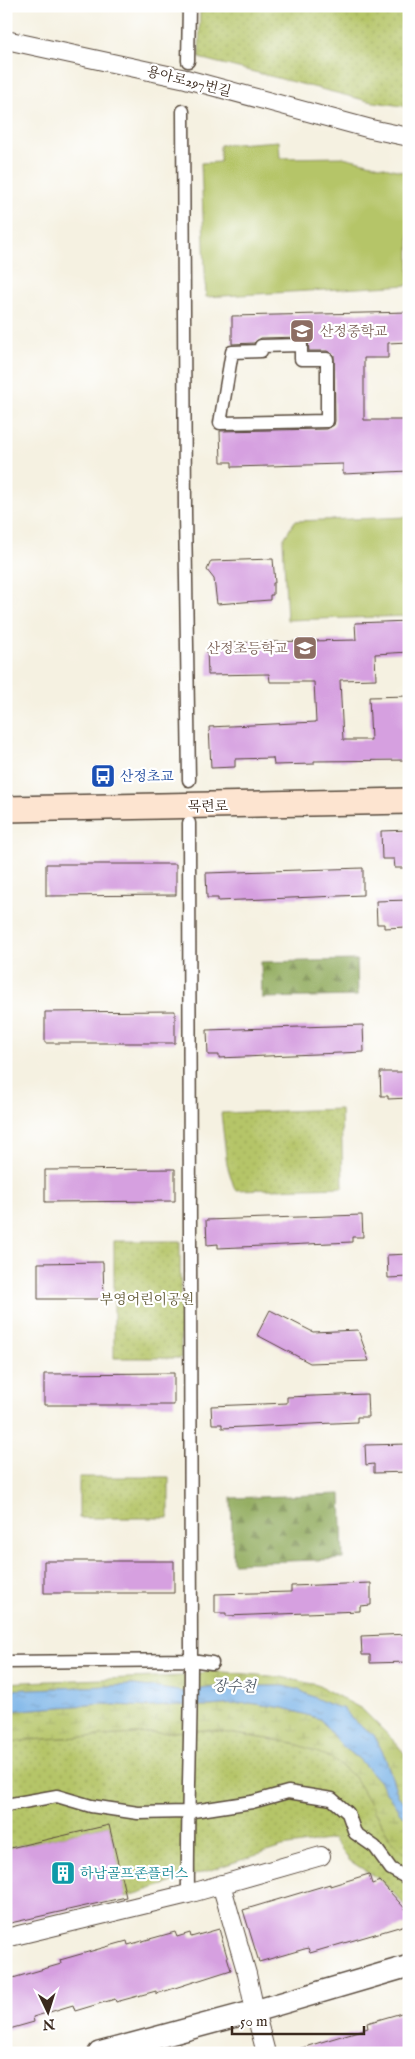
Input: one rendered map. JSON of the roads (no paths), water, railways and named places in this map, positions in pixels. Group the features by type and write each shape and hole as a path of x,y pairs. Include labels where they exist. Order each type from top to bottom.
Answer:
{"main road":[{"name":"목련로","path":"6,809 409,801"}],"street":[{"path":"188,61 189,6"},
{"name":"용아로297번길","path":"6,40 186,79 371,129 409,137"},
{"path":"183,111 184,512 188,780"},
{"path":"371,129 409,126"},
{"path":"301,345 301,360 327,359 328,421 220,424 232,352 261,351 260,346 301,345"},
{"path":"188,1894 187,1812 191,1732 189,823"},
{"path":"6,1662 212,1663"},
{"path":"6,1805 56,1796 91,1806 138,1813 187,1812 252,1802 288,1792 332,1799 348,1813 355,1832 375,1847 392,1869 409,1879"},
{"path":"6,1938 188,1894 321,1856"},
{"path":"221,1884 247,1974 254,2011 266,2053"},
{"path":"99,2053 409,1966"}],"water":[{"name":"장수천","path":"135,1685 186,1692 230,1686 284,1686 299,1690 328,1704 344,1709 353,1720 374,1735 385,1757 398,1796 409,1806 409,1819 400,1813 379,1781 359,1759 340,1744 320,1719 284,1708 250,1703 149,1707 101,1704 6,1711 6,1690"}],"place":[{"name":"산정중학교","path":"302,331"},
{"name":"산정초등학교","path":"305,648"},
{"name":"산정초교","path":"103,776"},
{"name":"하남골프존플러스","path":"63,1873"}],"park label":[{"name":"부영어린이공원","path":"147,1299"}]}
